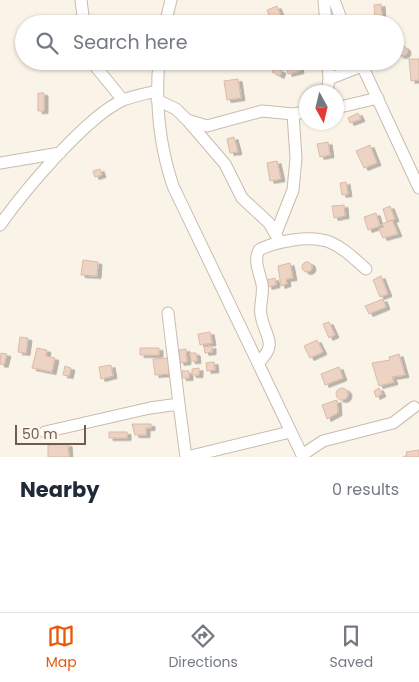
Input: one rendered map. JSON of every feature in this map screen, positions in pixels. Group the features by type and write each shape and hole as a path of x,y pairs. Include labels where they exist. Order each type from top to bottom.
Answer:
{"street":[{"path":"81,0 83,15"},
{"path":"167,15 170,0"},
{"path":"324,0 325,15"},
{"path":"334,0 340,15"},
{"path":"98,70 123,100"},
{"path":"158,70 156,95 160,139 173,186 302,456 323,441 393,423 414,407"},
{"path":"328,70 328,85"},
{"path":"329,79 348,70"},
{"path":"364,70 419,188"},
{"path":"0,225 60,153 100,116 123,100 156,95 176,109 225,164 242,198 278,237 324,240 345,250 366,269"},
{"path":"344,106 378,98"},
{"path":"187,120 207,126 262,111 299,113"},
{"path":"258,364 267,355 270,344 260,313 262,285 256,254 278,237 293,190 296,158 293,114"},
{"path":"0,163 60,153"},
{"path":"168,314 187,457 290,432"},
{"path":"45,432 150,408 179,404"}],"building":[{"path":"381,4 382,15 375,15 374,5"},
{"path":"277,6 281,15 269,15 267,10"},
{"path":"409,59 419,59 419,80 411,81"},
{"path":"273,70 282,71 280,76 272,72"},
{"path":"287,70 300,70 300,71 288,74"},
{"path":"238,79 241,98 227,100 224,81"},
{"path":"38,93 44,93 44,111 38,111"},
{"path":"358,113 361,119 350,123 348,118"},
{"path":"234,137 238,152 230,153 227,139"},
{"path":"328,142 330,155 320,157 317,144"},
{"path":"370,145 377,163 364,168 356,151"},
{"path":"277,161 281,179 270,181 267,163"},
{"path":"100,169 102,175 95,177 93,171"},
{"path":"346,182 348,194 342,195 340,183"},
{"path":"344,205 345,216 334,218 332,206"},
{"path":"390,206 395,219 387,222 383,209"},
{"path":"376,213 380,226 368,230 364,217"},
{"path":"392,220 398,234 383,238 379,229 384,227 382,224"},
{"path":"83,260 98,262 97,276 81,275"},
{"path":"305,262 309,262 312,267 311,271 305,272 302,269 302,265"},
{"path":"290,263 293,278 286,279 287,284 281,286 278,266"},
{"path":"381,276 388,294 380,297 373,280"},
{"path":"275,278 276,285 268,287 267,280"},
{"path":"383,299 386,307 369,314 365,306"},
{"path":"329,322 335,335 329,338 323,324"},
{"path":"210,332 212,343 200,345 198,334"},
{"path":"20,337 28,338 26,353 18,352"},
{"path":"317,340 323,352 310,358 304,346"},
{"path":"212,346 212,352 205,353 204,347"},
{"path":"37,348 47,350 46,356 55,358 52,372 32,368"},
{"path":"140,348 159,348 159,355 140,355"},
{"path":"186,349 187,362 180,363 179,350"},
{"path":"1,353 7,354 4,365 0,364"},
{"path":"190,353 196,353 197,361 191,361"},
{"path":"399,354 405,375 392,377 394,382 379,386 372,363 390,360 389,357"},
{"path":"168,358 169,374 155,375 153,359"},
{"path":"214,362 215,370 207,371 206,363"},
{"path":"111,365 113,376 101,379 99,367"},
{"path":"65,366 71,368 69,376 63,375"},
{"path":"339,367 343,378 325,385 321,374"},
{"path":"199,368 199,375 192,375 192,369"},
{"path":"182,371 189,371 189,378 182,378"},
{"path":"340,388 344,388 348,394 344,400 340,400 336,396 336,392"},
{"path":"379,388 382,394 376,397 374,391"},
{"path":"337,400 338,413 327,419 322,405"},
{"path":"132,424 151,424 151,428 146,428 146,435 135,435"},
{"path":"109,432 127,432 127,438 109,438"},
{"path":"68,444 69,457 48,457 48,445"},
{"path":"419,450 419,457 403,457 407,455 406,452"}]}
